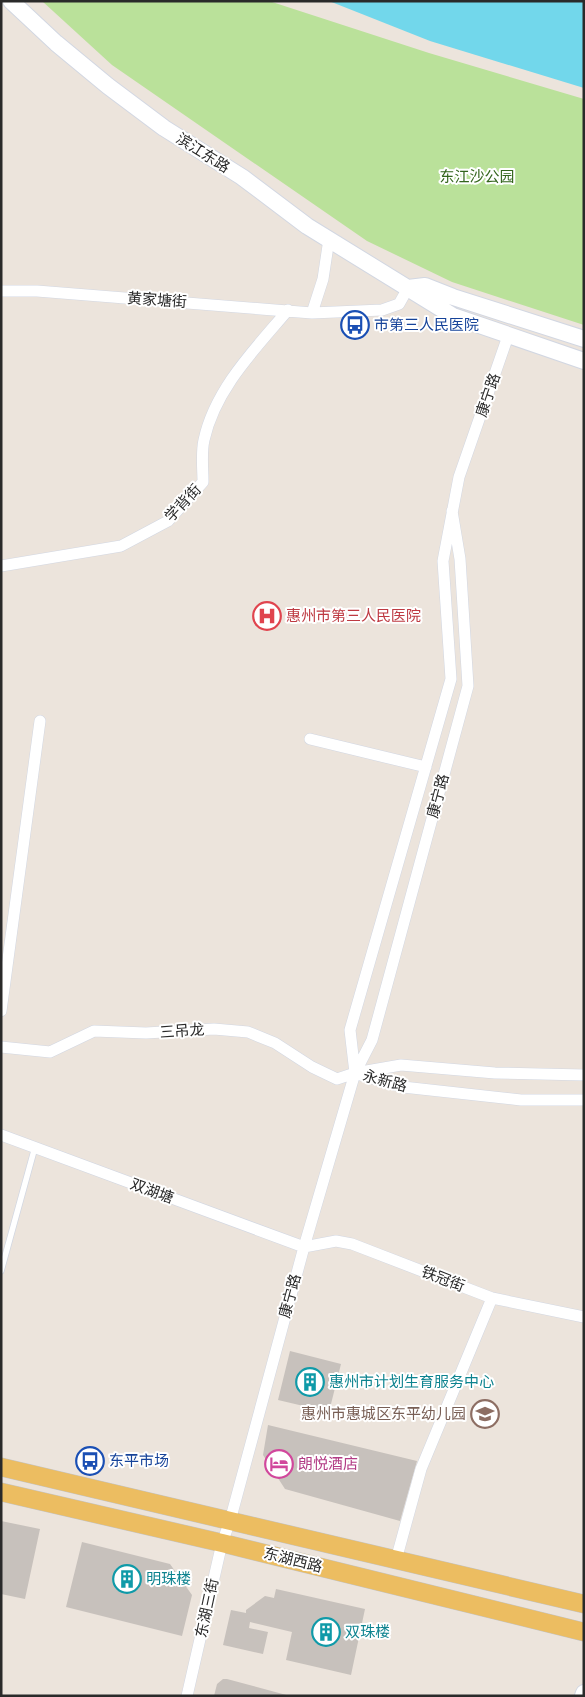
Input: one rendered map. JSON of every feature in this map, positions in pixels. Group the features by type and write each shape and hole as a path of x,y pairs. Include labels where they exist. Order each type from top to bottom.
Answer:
{"main road":[{"name":"滨江东路","path":"11,1 56,43 115,92 164,128 242,177 307,226 329,240 453,316 584,361"},
{"name":"滨江东路","path":"408,288 425,286 453,297 584,339"},
{"name":"东湖西路","path":"1,1467 584,1604"},
{"name":"东湖西路","path":"1,1492 222,1543 584,1632"}],"street":[{"path":"312,313 323,278 329,240"},
{"name":"黄家塘街","path":"1,292 37,291 312,313 382,310 399,304 408,288"},
{"name":"学背街","path":"1,566 121,546 168,521 203,482 203,441 218,401 246,360 288,310"},
{"name":"康宁路","path":"355,1073 350,1030 451,679 443,561 459,477 508,336"},
{"name":"康宁路","path":"230,1521 304,1247 355,1073 372,1040 468,686 460,559 452,511"},
{"path":"1,1011 40,720"},
{"path":"310,739 426,767"},
{"name":"三吊龙","path":"1,1047 50,1052 94,1031 146,1033 214,1029 248,1032 275,1043 312,1067 337,1079 355,1073"},
{"name":"永新路","path":"355,1073 401,1065 495,1073 584,1075"},
{"name":"永新路","path":"355,1073 403,1087 521,1100 584,1100"},
{"name":"双湖塘","path":"1,1134 304,1247"},
{"name":"铁冠街","path":"304,1247 336,1241 352,1244 492,1298 584,1317"},
{"path":"396,1560 421,1469 492,1298"},
{"name":"东湖三街","path":"187,1696 222,1543 230,1521"}],"lane":[{"path":"1,1271 35,1147"}],"green space":[{"name":"东江沙公园","path":"42,1 269,1 429,53 584,99 584,325 452,282 367,241 112,65"}],"water":[{"path":"329,1 584,1 584,88 430,41"}],"building":[{"name":"惠州市计划生育服务中心","path":"290,1351 341,1364 329,1412 278,1400"},
{"path":"268,1425 417,1461 400,1521 285,1489 263,1455"},
{"path":"1,1521 40,1529 25,1599 1,1594"},
{"name":"明珠楼","path":"82,1542 170,1564 192,1595 182,1636 66,1607"},
{"name":"双珠楼","path":"276,1589 365,1609 351,1675 286,1660 292,1632 250,1622 249,1628 268,1632 263,1654 223,1645 231,1610 246,1613 246,1610 265,1596 274,1598"},
{"path":"223,1679 290,1696 214,1696 217,1684"}],"place":[{"name":"市第三人民医院","path":"355,325"},
{"name":"惠州市第三人民医院","path":"267,616"},
{"name":"惠州市计划生育服务中心","path":"310,1382"},
{"name":"惠州市惠城区东平幼儿园","path":"485,1414"},
{"name":"东平市场","path":"90,1461"},
{"name":"朗悦酒店","path":"279,1464"},
{"name":"明珠楼","path":"127,1579"},
{"name":"双珠楼","path":"326,1632"}]}
